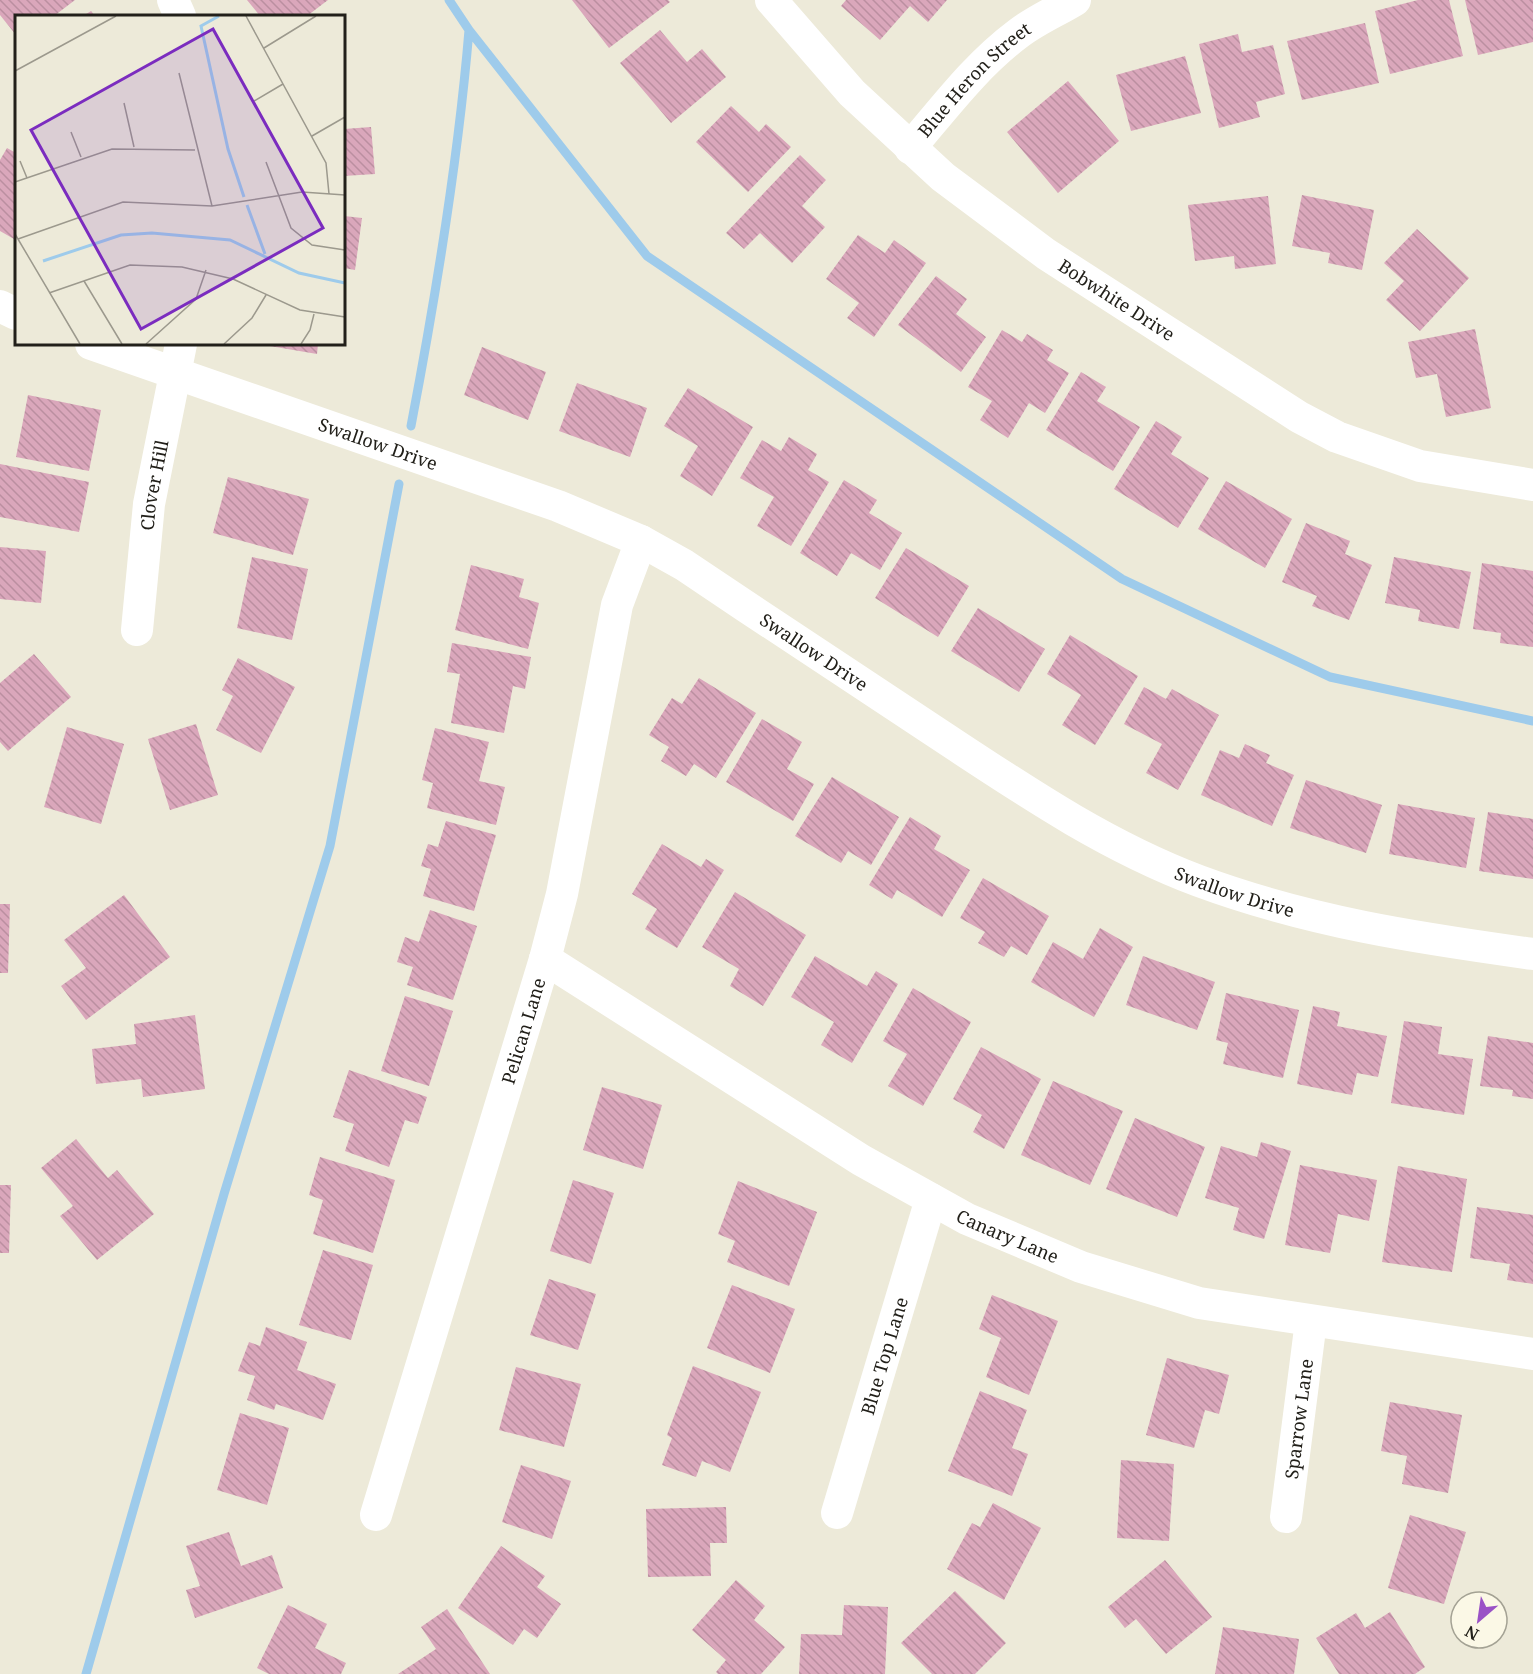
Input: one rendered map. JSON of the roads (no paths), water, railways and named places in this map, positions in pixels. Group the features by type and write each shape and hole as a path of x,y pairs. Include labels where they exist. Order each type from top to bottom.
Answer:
{"street":[{"path":"173,0 180,15"},
{"name":"Bobwhite Drive","path":"771,0 852,93 910,148 943,177 1046,254 1318,427 1378,454 1420,466 1533,485"},
{"name":"Blue Heron Street","path":"910,148 973,73 996,51 1021,31 1075,0"},
{"path":"0,306 15,314"},
{"name":"Swallow Drive","path":"97,345 178,358 558,506 641,541 694,572 1026,792 1107,839 1197,880 1291,912 1388,934 1533,954"},
{"name":"Clover Hill","path":"137,630 149,504 178,358"},
{"name":"Pelican Lane","path":"376,1515 545,959 562,894 617,605 641,541"},
{"name":"Canary Lane","path":"545,959 861,1160 967,1219 1081,1267 1199,1303 1533,1354"},
{"name":"Blue Top Lane","path":"837,1513 931,1199"},
{"name":"Sparrow Lane","path":"1286,1517 1311,1321"}],"waterway":[{"path":"449,0 469,30 647,256 1122,579 1330,677 1533,721"},
{"path":"411,426 445,229 459,130 469,30"},
{"path":"86,1674 224,1194 330,846 399,484"}]}
